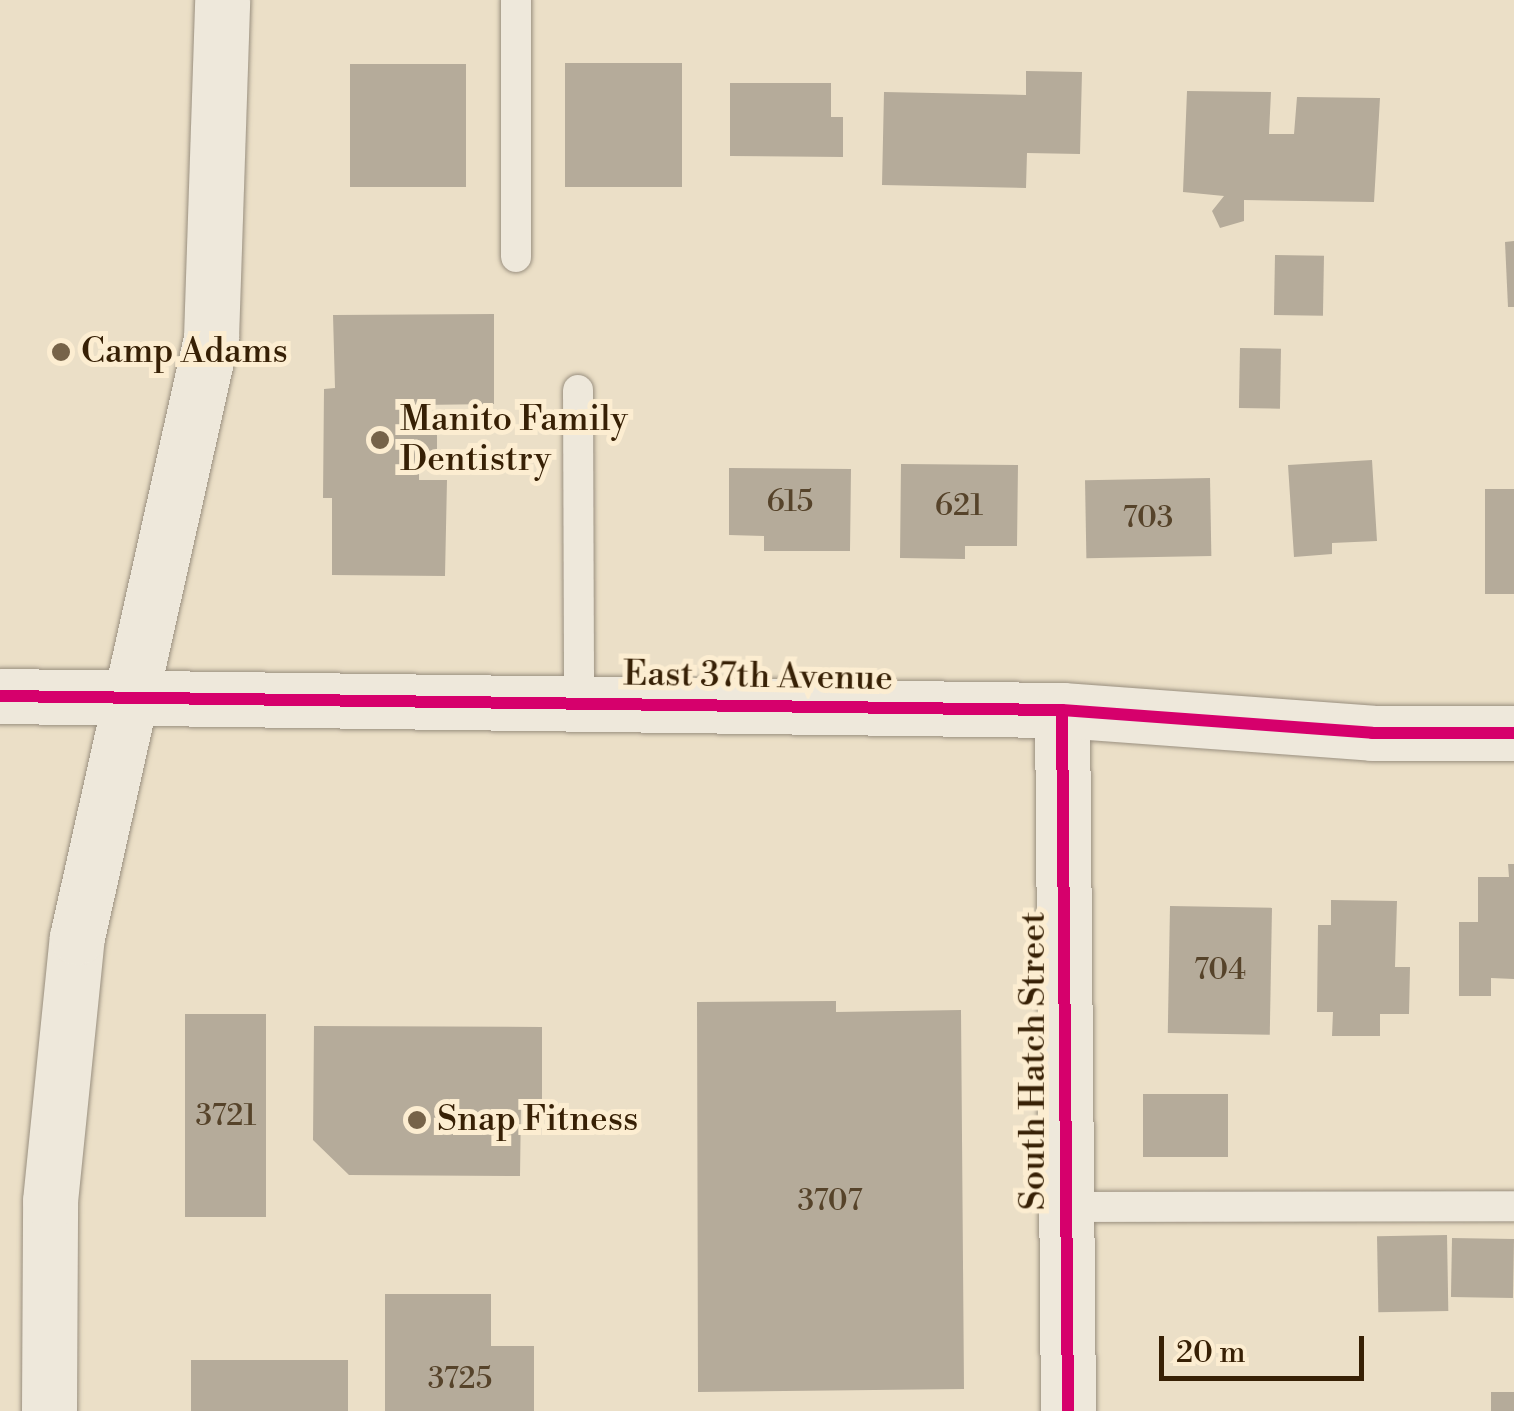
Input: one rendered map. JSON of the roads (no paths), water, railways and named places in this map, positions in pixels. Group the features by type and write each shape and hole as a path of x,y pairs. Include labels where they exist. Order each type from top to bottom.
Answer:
{"street":[{"path":"49,1411 50,1202 77,937 135,700 210,338 222,0"},
{"name":"East 37th Avenue","path":"0,696 1062,710 1372,734 1514,733"},
{"name":"South Hatch Street","path":"1062,710 1068,1411"}],"lane":[{"path":"516,0 516,258"},
{"path":"578,390 579,705"},
{"path":"1066,1207 1514,1206"}],"place":[{"name":"Camp Adams","path":"61,352"},
{"name":"Manito Family Dentistry","path":"380,440"},
{"name":"Snap Fitness","path":"417,1120"}]}
